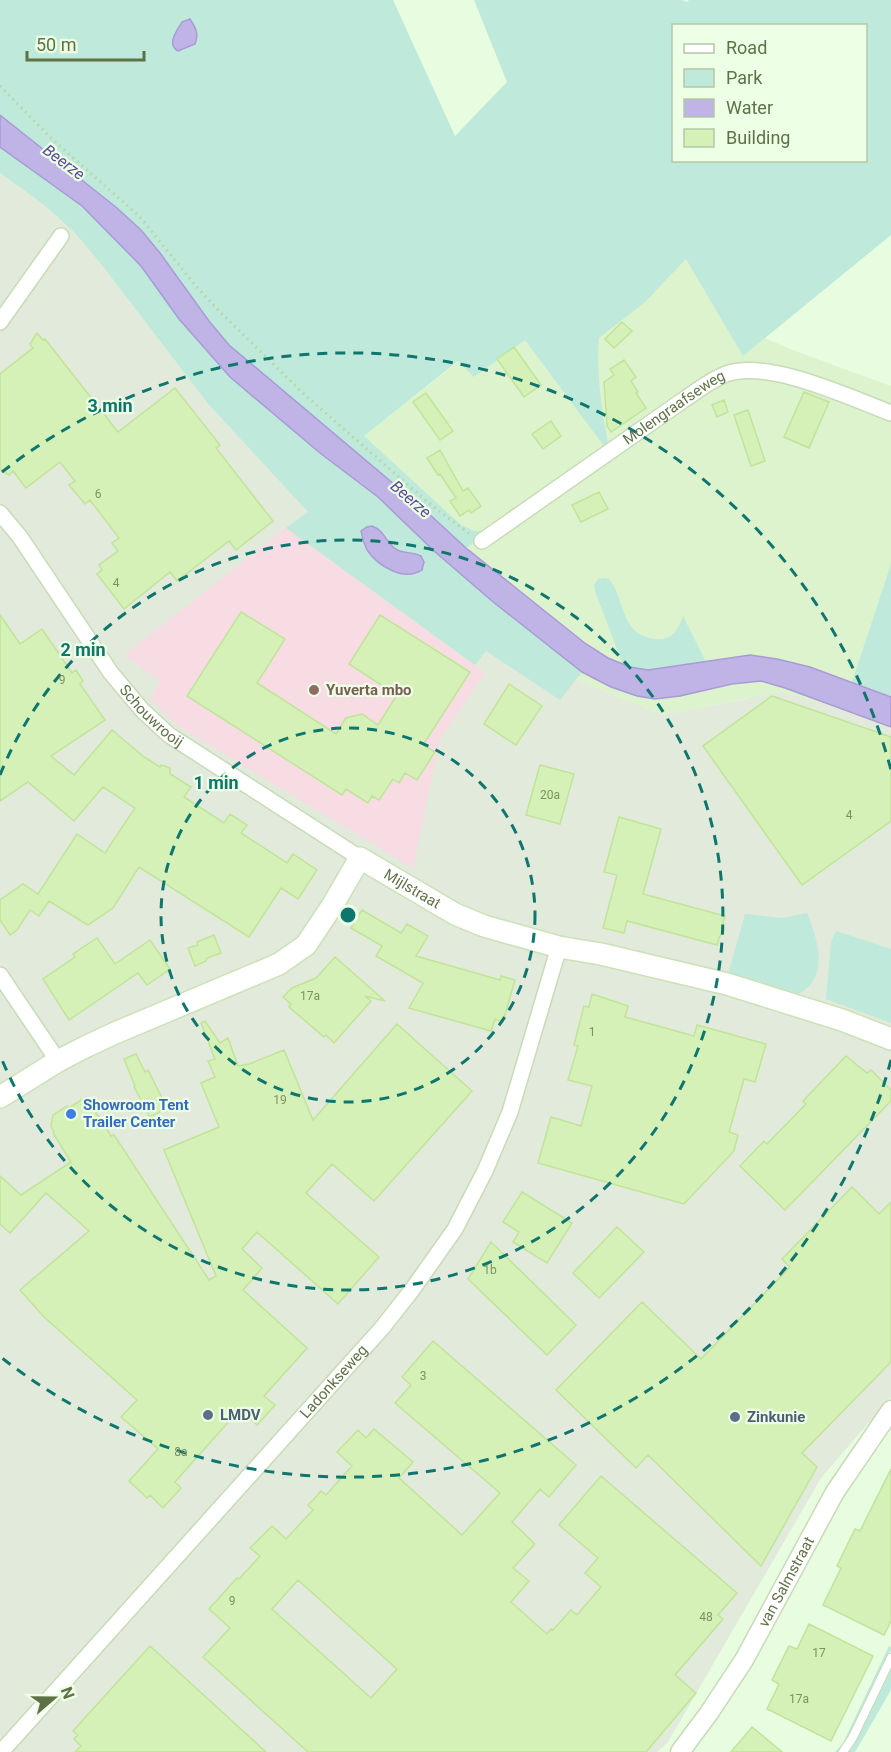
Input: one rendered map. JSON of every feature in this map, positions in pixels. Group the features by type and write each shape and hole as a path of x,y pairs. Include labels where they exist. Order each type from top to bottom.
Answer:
{"main road":[{"name":"Mijlstraat","path":"360,858 455,914 484,926 559,947 601,954 727,984 842,1020 891,1039"},
{"path":"0,1097 58,1061 115,1033 279,964 306,945 360,858"}],"street":[{"path":"0,322 61,236"},
{"name":"Molengraafseweg","path":"482,541 682,401 725,375 760,370 778,374 808,382 891,413"},
{"name":"Schouwrooij","path":"0,513 20,537 111,673 142,710 169,735 360,858"},
{"name":"Ladonkseweg","path":"1,1752 382,1328 418,1282 454,1228 485,1171 510,1112 559,947"},
{"path":"0,975 58,1061"},
{"name":"van Salmstraat","path":"680,1752 710,1713 744,1660 835,1492 891,1410"}],"lane":[{"path":"843,1752 853,1737 891,1658"}],"path":[{"path":"0,86 51,138 140,217 195,285 305,395 431,505 459,527 482,541"}],"shaded area":[{"path":"0,173 44,205 74,232 209,405 308,512 568,676 663,715 781,692 891,722 891,1397 821,1478 668,1742 657,1752 0,1752"},
{"path":"682,237 742,328 795,351 891,386 891,722 748,698 663,715 568,676 323,526 364,436 459,361"},
{"name":"Yuverta mbo","path":"286,528 485,673 440,739 413,868 178,726 150,699 160,681 124,655"}],"green space":[{"path":"0,0 393,0 455,136 507,82 474,0 682,0 687,2 689,0 891,0 891,235 743,356 686,259 645,302 599,338 599,378 608,444 604,446 525,340 474,377 458,361 364,436 461,525 475,531 489,532 466,548 427,512 229,345 141,230 0,115"},
{"path":"0,147 82,206 141,266 193,335 320,453 378,497 434,551 492,601 582,672 560,700 486,651 475,665 286,528 308,512 209,405 74,232 44,205 0,173","holes":["384,533 399,551 421,556 424,566 381,564 367,549"]},
{"path":"891,564 891,697 852,682"},
{"path":"598,579 609,579 614,586 626,617 634,630 649,638 667,638 676,630 683,616 706,662 648,670 623,665 595,591 594,585"},
{"path":"807,913 815,935 819,958 818,968 808,987 798,994 728,974 745,914 782,918"},
{"path":"836,931 891,949 891,1023 826,999 831,942"},
{"path":"889,1646 891,1650 851,1735 840,1752 835,1752 843,1743"},
{"path":"891,1665 891,1690 855,1752 847,1752"}],"water":[{"path":"190,19 196,31 195,44 178,51 173,45 174,37 182,22"},
{"name":"Beerze","path":"0,115 117,208 141,230 229,345 427,512 466,548 586,644 608,658 630,667 648,670 750,655 810,667 891,697 891,727 761,681 732,684 680,696 655,699 637,696 611,687 582,672 492,601 434,551 378,497 320,453 230,377 179,319 141,266 82,206 0,147"},
{"path":"372,526 381,532 396,549 421,556 424,562 422,570 415,573 400,573 378,562 367,550 361,531"}],"building":[{"path":"622,322 632,331 614,348 605,339"},
{"path":"37,333 43,340 45,339 118,432 175,388 220,445 216,448 273,521 236,550 229,541 177,581 170,572 124,609 97,574 102,570 99,565 118,551 112,543 119,538 90,500 85,504 69,485 75,481 60,462 26,488 13,471 9,475 0,469 0,374 33,348 30,344"},
{"path":"514,347 541,385 524,397 497,359"},
{"path":"624,360 636,377 631,381 646,408 611,432 607,426 604,382 614,375 610,369"},
{"path":"804,392 829,402 809,448 784,437"},
{"path":"426,393 453,431 440,440 413,402"},
{"path":"724,400 728,412 717,417 712,405"},
{"path":"748,410 765,461 751,466 734,415"},
{"path":"551,421 561,436 543,449 532,434"},
{"path":"440,450 463,491 468,488 481,506 471,513 469,510 460,516 450,501 456,498 427,458"},
{"path":"599,492 608,509 581,522 572,505"},
{"path":"241,612 285,639 257,683 336,734 346,718 362,714 378,725 397,695 349,664 380,615 470,672 423,745 435,752 417,780 405,773 399,783 393,779 379,800 372,796 368,803 346,789 342,795 187,696"},
{"path":"0,615 20,644 42,629 72,673 76,670 83,681 80,684 105,720 51,756 74,775 112,730 144,757 160,767 161,765 170,768 170,774 191,787 184,797 224,823 230,814 247,825 241,833 287,863 293,854 317,870 298,899 281,888 249,937 139,867 113,908 88,925 49,901 39,916 30,910 17,930 10,935 0,920 0,900 23,884 38,894 77,834 105,853 135,808 103,787 74,821 28,782 0,801"},
{"path":"509,684 542,706 516,745 484,724"},
{"path":"772,696 891,737 891,821 802,885 703,746"},
{"path":"540,765 574,774 560,824 526,815"},
{"path":"619,817 661,829 643,894 725,916 724,931 717,945 627,921 624,933 603,928 617,875 604,872"},
{"path":"362,910 401,933 407,924 428,936 416,956 500,980 501,976 515,980 503,1022 495,1019 491,1031 409,1008 423,983 376,956 382,946 351,928"},
{"path":"214,935 221,953 195,966 188,948"},
{"path":"97,938 115,964 150,940 170,969 147,985 138,973 69,1020 43,979 75,957 73,954"},
{"path":"335,957 385,1001 365,996 371,1001 334,1043 289,1007 291,1004 283,997 292,988 316,978"},
{"path":"592,994 628,1006 625,1017 694,1036 697,1025 766,1044 755,1082 744,1079 729,1132 738,1135 734,1151 684,1204 538,1163 551,1117 581,1126 592,1086 568,1080 578,1046 574,1045 584,1006 589,1007"},
{"path":"205,1021 220,1043 228,1038 238,1066 284,1050 313,1120 397,1024 472,1091 374,1201 332,1164 306,1193 379,1257 338,1304 257,1232 242,1249 262,1268 243,1290 307,1348 264,1396 275,1405 257,1425 240,1409 175,1482 181,1488 163,1508 150,1495 147,1498 129,1481 158,1449 121,1417 137,1400 44,1317 20,1290 89,1231 46,1193 10,1233 0,1224 0,1176 21,1195 71,1162 53,1133 51,1126 53,1115 86,1097 111,1136 114,1135 209,1280 216,1276 164,1150 219,1127 201,1083 215,1077 208,1061 215,1059 201,1023"},
{"path":"136,1054 145,1072 148,1070 167,1108 150,1117 134,1087 124,1059"},
{"path":"846,1056 867,1073 871,1070 891,1090 891,1101 785,1210 740,1166 764,1141 767,1144 806,1104 803,1101"},
{"path":"852,1187 879,1214 891,1202 891,1362 802,1453 817,1467 761,1566 648,1455 636,1468 556,1390 642,1302 701,1359 790,1267 782,1259"},
{"path":"522,1192 572,1223 547,1263 513,1242 519,1232 503,1222"},
{"path":"617,1227 644,1252 599,1298 573,1273"},
{"path":"491,1242 576,1325 547,1355 468,1279"},
{"path":"433,1341 576,1465 549,1497 540,1489 512,1522 535,1544 513,1568 529,1581 511,1602 547,1634 571,1610 577,1615 601,1587 585,1573 598,1558 559,1525 601,1476 737,1593 718,1615 723,1619 675,1675 696,1693 646,1752 308,1752 203,1657 230,1628 209,1609 260,1556 250,1548 272,1526 286,1539 313,1510 308,1505 321,1491 326,1495 352,1466 337,1452 358,1430 366,1438 374,1429 413,1462 399,1478 462,1535 500,1493 395,1403 411,1385 402,1377","holes":["298,1580 397,1669 371,1698 272,1609"]},
{"path":"891,1469 891,1621 884,1635 823,1605 841,1568 837,1566 855,1529 860,1531"},
{"path":"809,1624 873,1656 831,1741 767,1709 779,1684 772,1680 789,1646 797,1649"},
{"path":"150,1646 266,1752 75,1752 81,1746 74,1739 78,1735 73,1731"},
{"path":"752,1727 782,1752 731,1752"}],"place":[{"name":"Yuverta mbo","path":"314,690"},
{"name":"Showroom Tent Trailer Center","path":"71,1114"},
{"name":"LMDV","path":"208,1415"},
{"name":"Zinkunie","path":"735,1417"}]}
